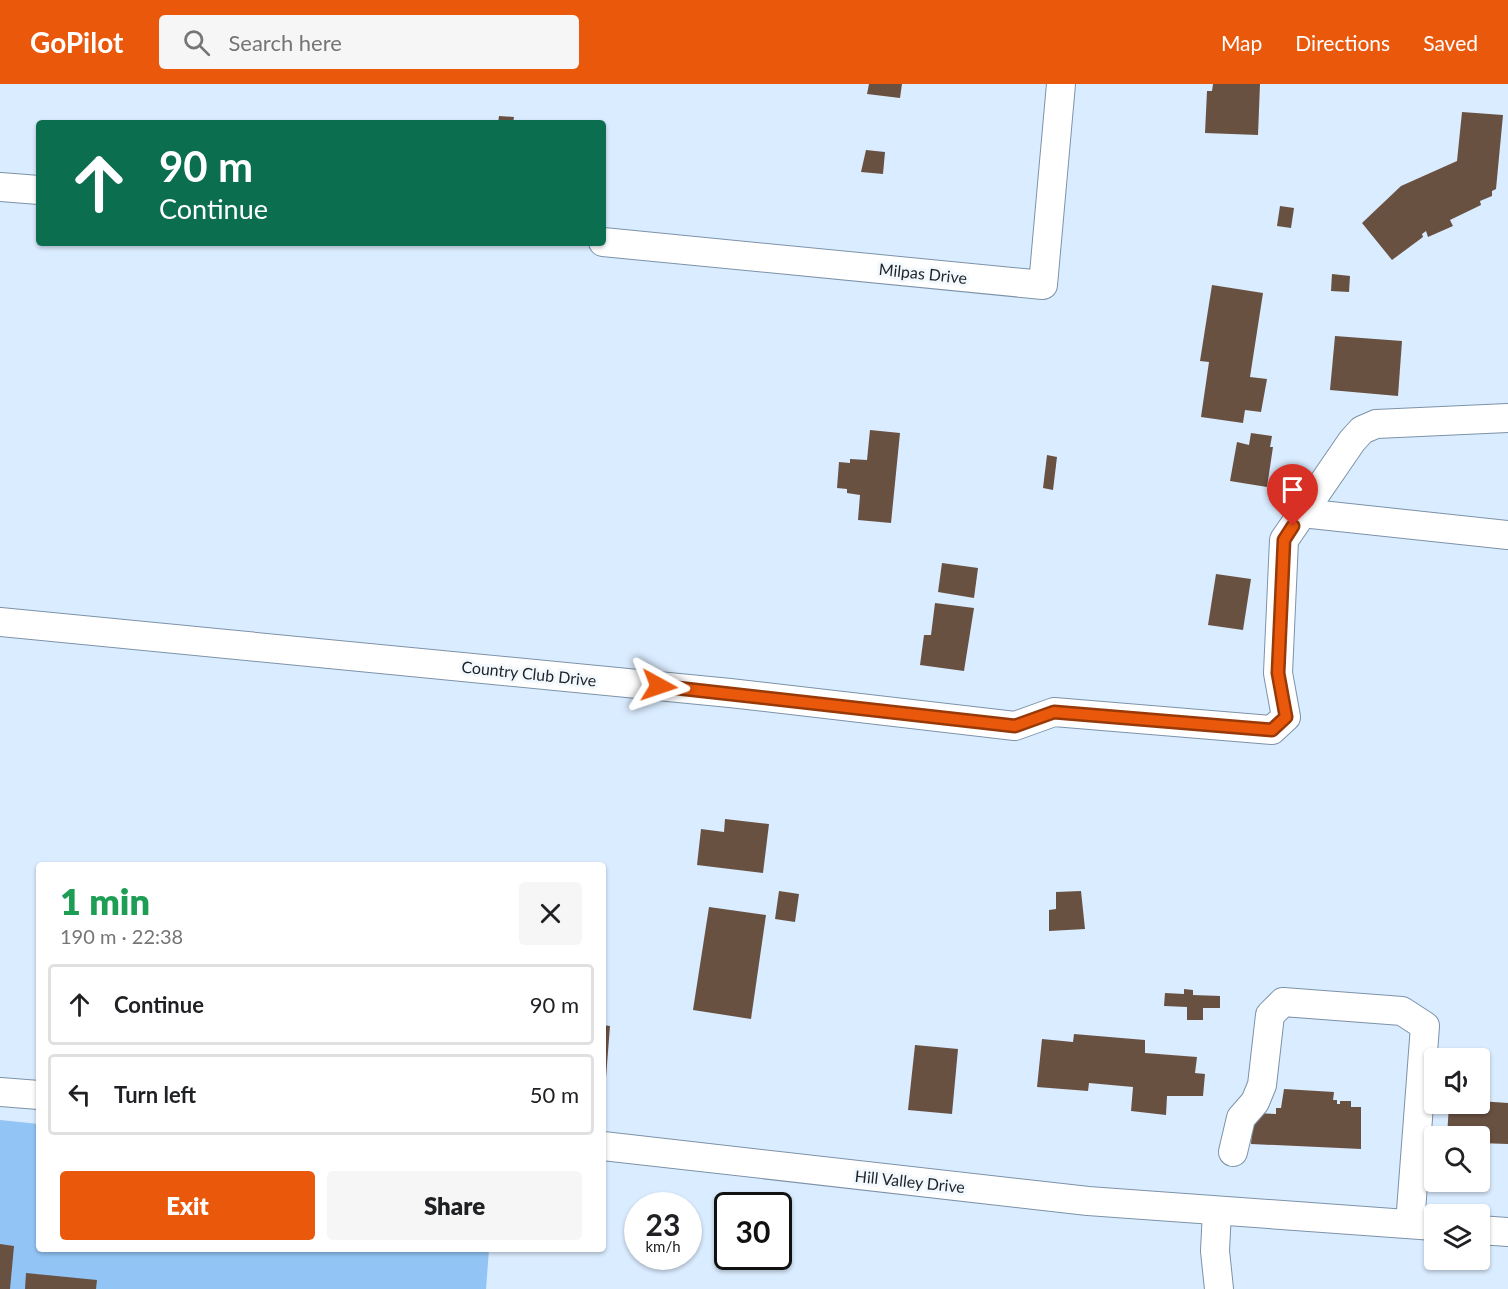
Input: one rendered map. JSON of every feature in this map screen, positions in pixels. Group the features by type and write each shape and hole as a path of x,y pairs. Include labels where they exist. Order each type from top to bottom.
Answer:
{"street":[{"name":"Milpas Drive","path":"606,242 1043,285 1062,84"},
{"path":"0,187 36,190"},
{"path":"1508,418 1376,424 1362,430 1302,513 1508,535"},
{"name":"Country Club Drive","path":"0,622 730,693 1015,726 1054,712 1272,730 1286,717 1278,673 1284,540 1302,513"},
{"path":"1233,1152 1240,1118 1255,1102 1262,1085 1270,1015 1283,1002 1402,1011 1425,1026 1422,1225"},
{"path":"0,1092 36,1095"},
{"name":"Hill Valley Drive","path":"606,1146 1088,1201 1422,1225"},
{"path":"1217,1211 1215,1251 1219,1289"},
{"path":"1490,1231 1508,1232"}],"shaded area":[{"path":"0,1120 36,1124 36,1252 489,1252 486,1289 0,1289"}],"building":[{"path":"869,84 902,84 900,98 867,94"},
{"path":"1213,84 1260,84 1258,135 1205,133 1207,91 1212,91"},
{"path":"1462,112 1503,115 1496,189 1492,191 1492,196 1480,201 1481,205 1450,220 1453,226 1428,237 1426,231 1422,234 1423,237 1392,260 1362,223 1401,186 1457,161"},
{"path":"499,116 514,117 514,120 498,120"},
{"path":"866,150 885,152 883,174 861,172"},
{"path":"1280,206 1294,208 1291,228 1277,226"},
{"path":"1332,274 1350,276 1349,292 1331,291"},
{"path":"1212,285 1263,293 1250,377 1267,379 1261,412 1245,410 1243,423 1201,417 1209,362 1200,361"},
{"path":"1335,336 1402,341 1398,396 1330,390"},
{"path":"870,430 900,433 891,523 858,520 860,495 847,493 847,489 837,488 839,462 850,463 850,459 867,460"},
{"path":"1251,433 1272,436 1270,447 1273,447 1267,487 1230,481 1237,442 1249,445"},
{"path":"1047,455 1057,457 1053,490 1043,488"},
{"path":"942,563 978,568 974,598 938,592"},
{"path":"1216,574 1251,579 1243,630 1208,625"},
{"path":"935,603 974,608 964,671 920,665 924,635 931,635"},
{"path":"725,819 769,824 763,873 697,865 701,829 724,832"},
{"path":"779,891 799,894 795,922 775,919"},
{"path":"1081,891 1085,929 1049,931 1049,910 1056,909 1056,892"},
{"path":"709,907 766,915 751,1019 693,1010"},
{"path":"1184,989 1193,990 1193,995 1220,996 1220,1008 1203,1008 1203,1020 1187,1020 1187,1007 1164,1006 1165,993 1184,994"},
{"path":"606,1025 610,1026 606,1077"},
{"path":"1074,1034 1145,1040 1145,1053 1197,1057 1195,1073 1205,1074 1203,1096 1167,1096 1166,1115 1131,1111 1133,1087 1089,1083 1088,1091 1037,1087 1042,1039 1073,1042"},
{"path":"915,1045 958,1049 952,1114 908,1110"},
{"path":"1284,1089 1334,1092 1333,1100 1337,1100 1337,1104 1340,1104 1340,1101 1351,1101 1351,1107 1361,1107 1361,1149 1251,1144 1253,1113 1276,1114 1276,1108 1281,1108"},
{"path":"1490,1102 1508,1103 1508,1144 1490,1143 1490,1126 1448,1126 1448,1114 1490,1114"},
{"path":"0,1244 14,1246 10,1289 0,1289"},
{"path":"26,1273 97,1280 96,1289 25,1289"}],"route":[{"path":"659,686 1015,726 1054,712 1272,730 1286,717 1278,673 1284,540 1293,526"}]}
